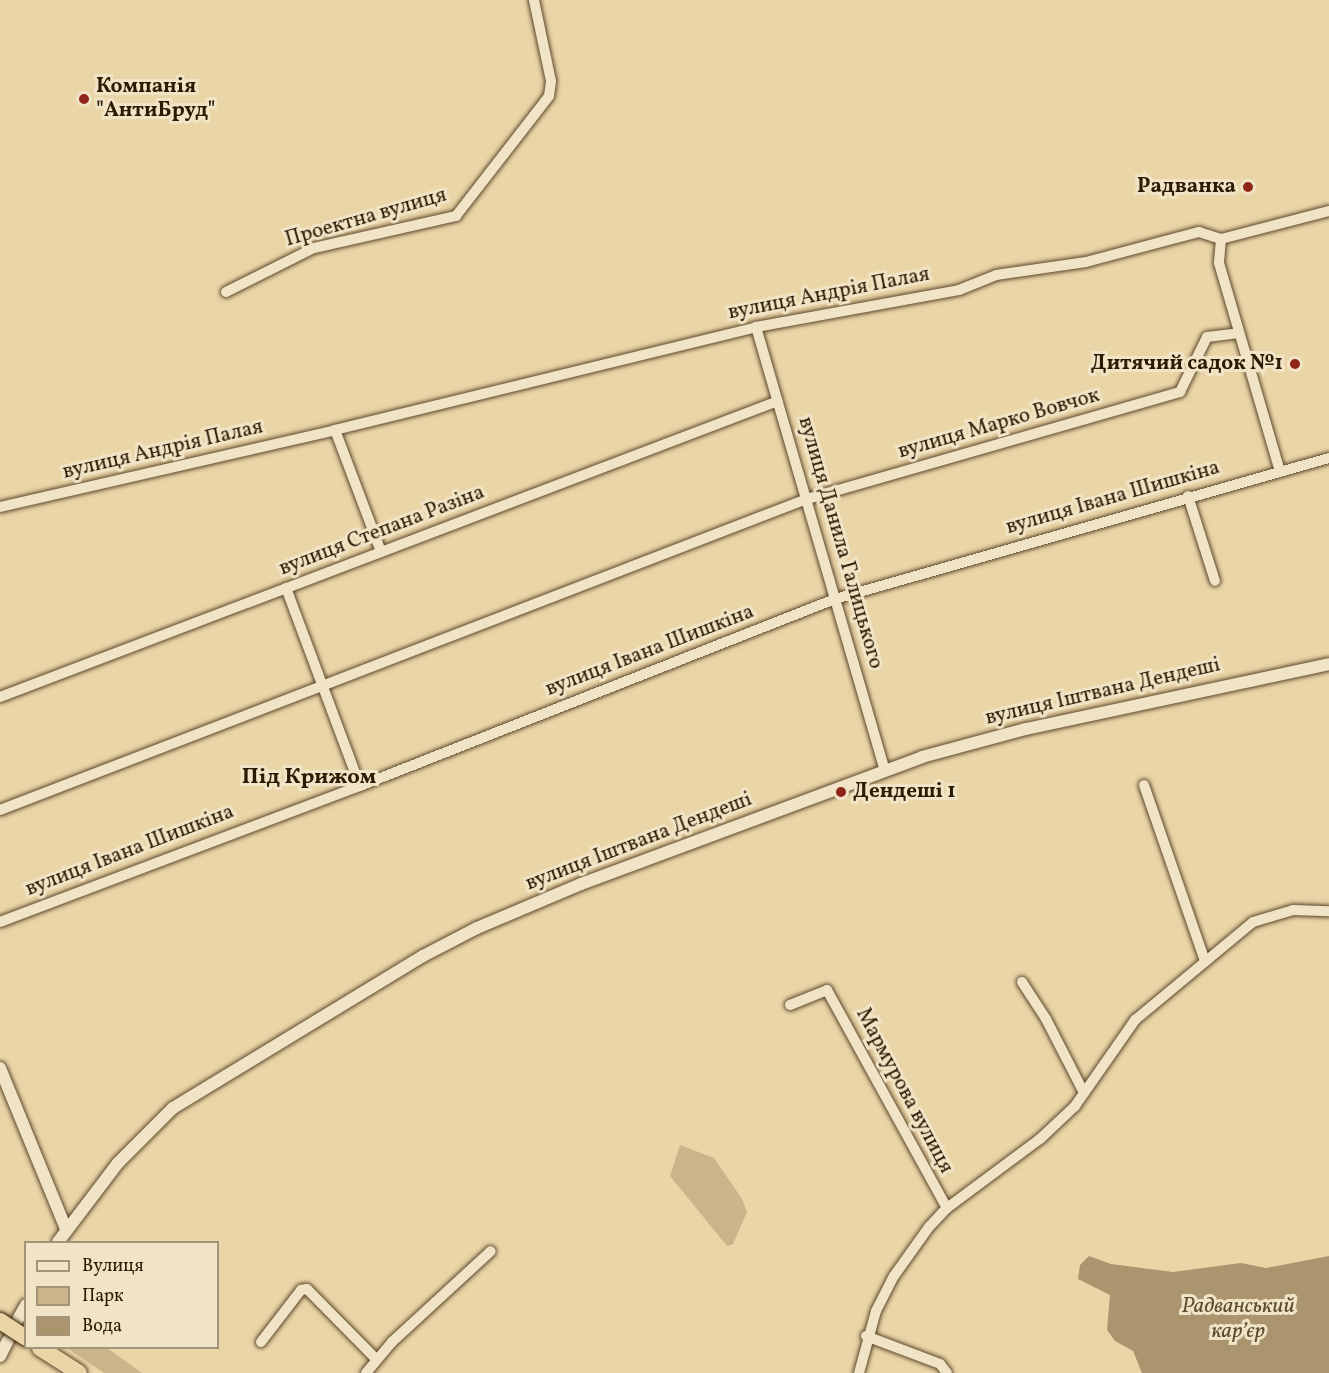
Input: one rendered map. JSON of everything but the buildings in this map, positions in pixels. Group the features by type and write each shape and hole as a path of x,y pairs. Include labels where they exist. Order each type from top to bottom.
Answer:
{"highway":[{"path":"0,1321 24,1337"},
{"path":"43,1349 75,1371"}],"street":[{"name":"Проектна вулиця","path":"226,292 314,248 456,216 549,96 551,81 534,0"},
{"name":"вулиця Андрія Палая","path":"0,507 335,430 756,327 959,290 996,275 1086,262 1199,232 1221,239 1329,212"},
{"path":"1221,239 1219,263 1280,471"},
{"name":"вулиця Данила Галицького","path":"756,327 885,770"},
{"name":"вулиця Марко Вовчок","path":"807,499 1180,392 1208,337 1239,333"},
{"name":"вулиця Степана Разіна","path":"0,697 778,401"},
{"path":"335,430 381,552"},
{"name":"вулиця Івана Шишкіна","path":"0,922 360,786 835,599 1188,496 1329,458"},
{"path":"1188,496 1215,581"},
{"path":"0,810 807,499"},
{"path":"286,588 360,786"},
{"name":"вулиця Іштвана Дендеші","path":"59,1241 141,1136 168,1112 423,956 543,899 885,770 1026,729 1329,664"},
{"path":"1144,785 1205,962"},
{"path":"859,1373 866,1336 894,1276 947,1208 1040,1139 1084,1093 1135,1020 1241,930 1263,917 1293,910 1329,911"},
{"path":"1022,982 1084,1093"},
{"name":"Мармурова вулиця","path":"790,1005 827,990 947,1208"},
{"path":"0,1068 66,1229"},
{"path":"366,1373 376,1359 491,1251"},
{"path":"261,1342 301,1290 307,1288 376,1359"},
{"path":"18,1319 24,1308"},
{"path":"866,1336 940,1364 947,1373"},
{"path":"0,1356 8,1340"}],"green space":[{"path":"680,1145 714,1158 742,1199 747,1212 733,1244 727,1246 670,1176"},
{"path":"68,1349 108,1349 142,1373 104,1373"}],"water":[{"name":"Радванський карʼєр","path":"1089,1256 1111,1264 1173,1272 1241,1263 1266,1268 1329,1256 1329,1373 1142,1373 1133,1351 1115,1341 1107,1330 1110,1295 1078,1279 1080,1265"}],"place":[{"name":"Компанія \"АнтиБруд\"","path":"84,99"},
{"name":"Радванка","path":"1248,187"},
{"name":"Дитячий садок №1","path":"1295,364"},
{"name":"Дендеші 1","path":"841,792"}],"district":[{"name":"Під Крижом","path":"309,778"}]}
